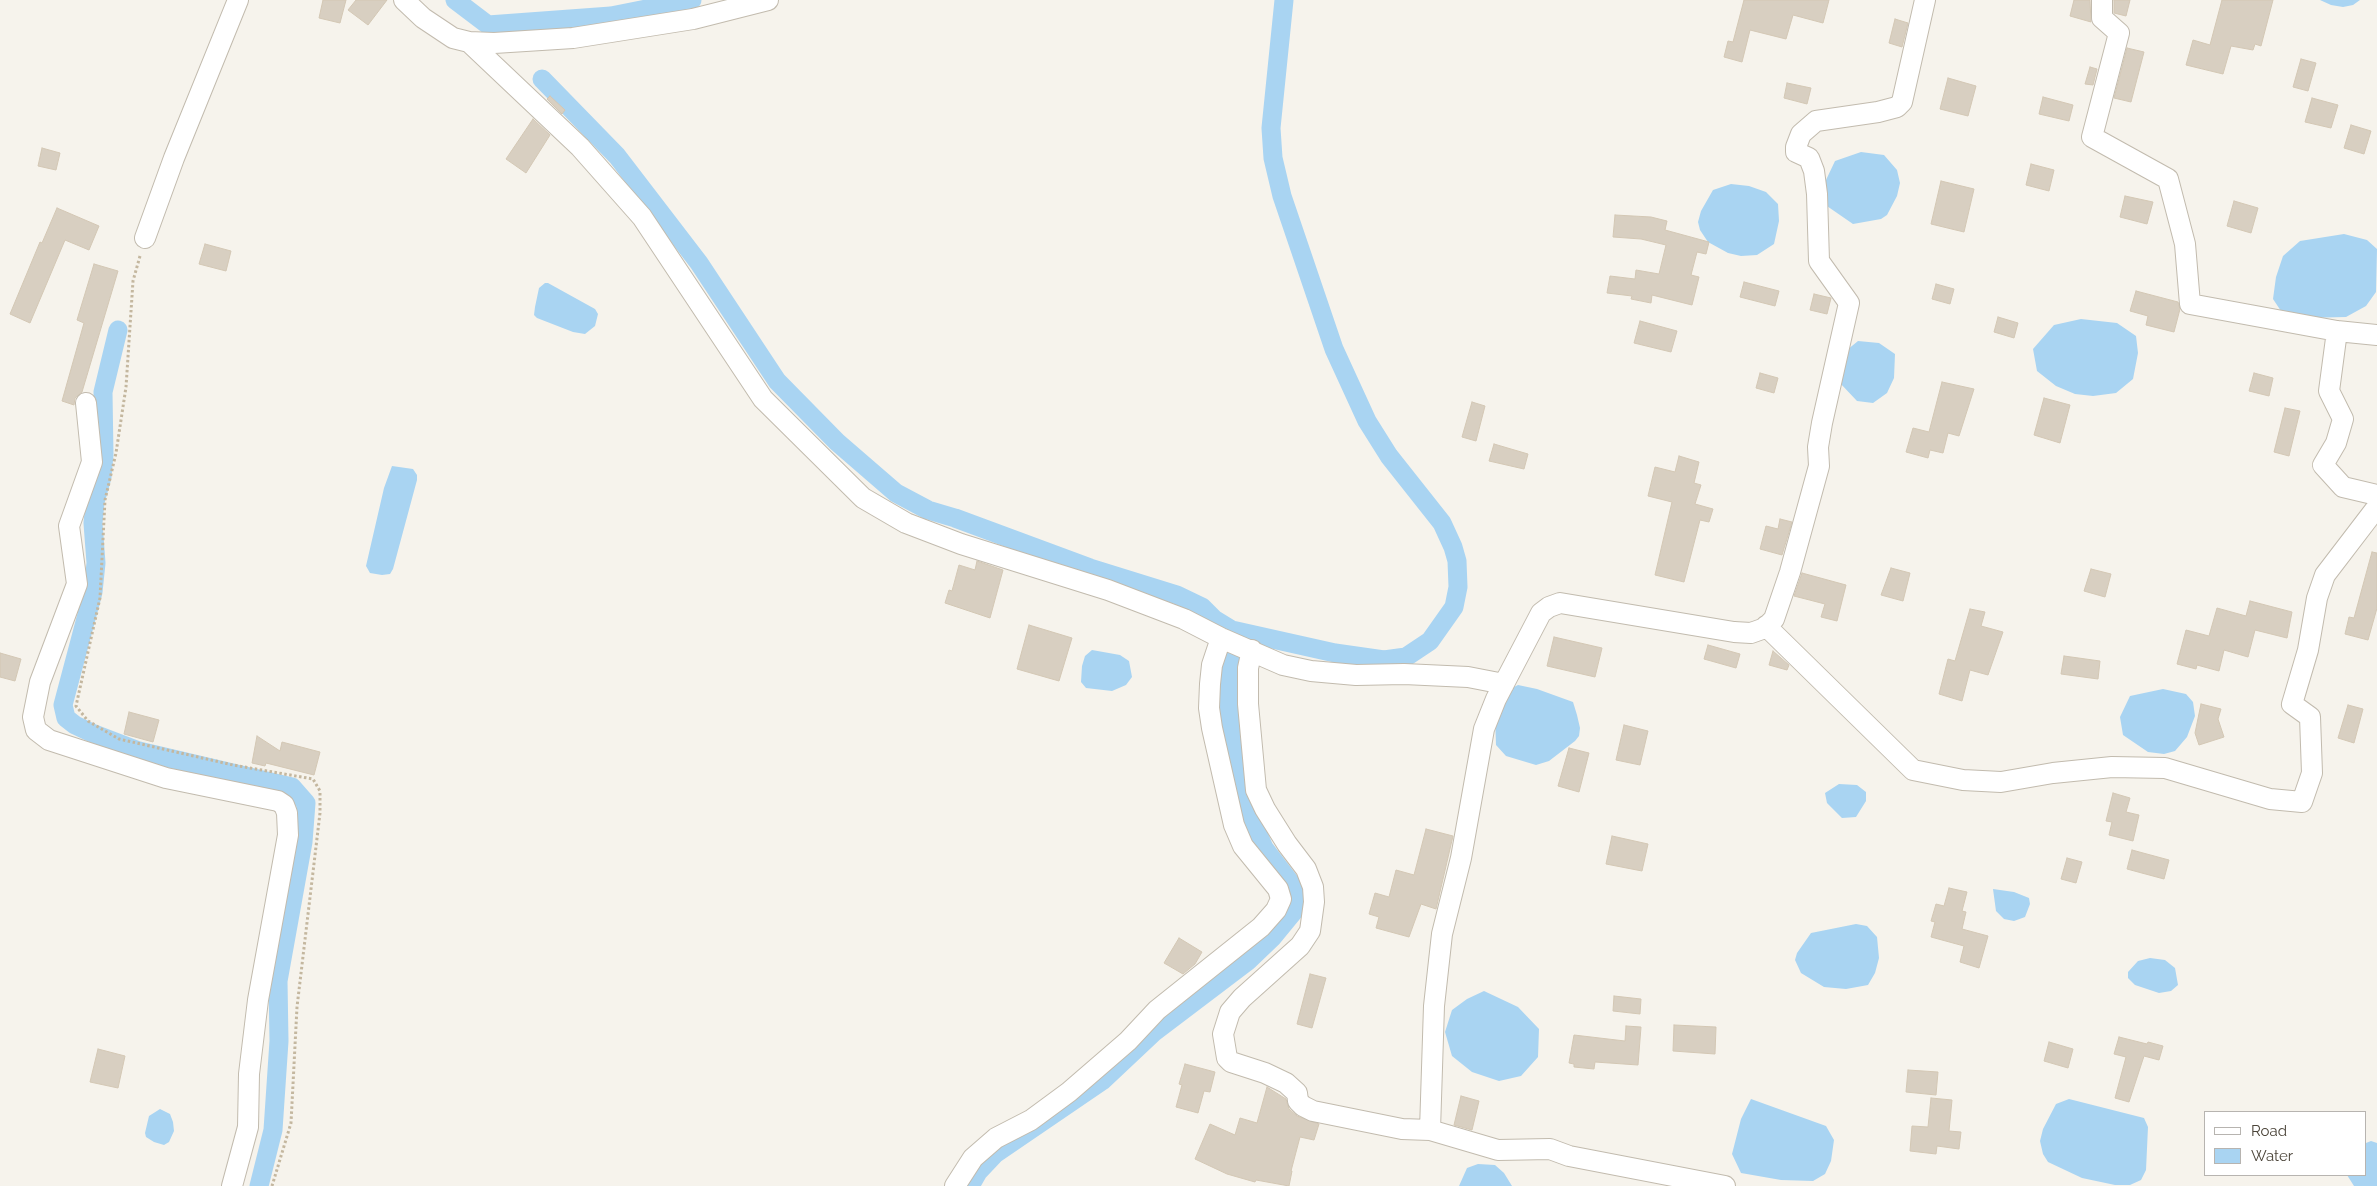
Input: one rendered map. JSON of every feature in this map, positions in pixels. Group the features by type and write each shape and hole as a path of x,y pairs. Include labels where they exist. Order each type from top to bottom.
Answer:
{"street":[{"path":"144,238 238,0"},
{"path":"404,0 423,18 453,38 469,42 494,43 573,38 693,19 768,0"},
{"path":"1430,1130 1434,1006 1442,934 1461,858 1484,728 1540,614 1549,607 1560,603 1734,632 1751,633 1766,626 1774,618 1790,572 1819,466 1818,447 1822,423 1849,303 1819,261 1817,194 1814,171 1809,158 1796,152 1796,147 1801,134 1816,121 1878,112 1897,106 1902,102 1925,0"},
{"path":"2102,0 2102,18 2119,33 2092,137 2168,179 2185,244 2190,304 2337,331 2377,335"},
{"path":"469,42 580,146 642,217 764,399 863,498 906,523 961,544 1108,590 1184,619 1221,638 1283,665 1311,671 1356,675 1404,674 1459,677 1504,684"},
{"path":"2337,331 2329,391 2343,419 2336,443 2323,465 2343,486 2377,495"},
{"path":"86,403 92,462 68,526 77,584 40,682 33,717 36,730 49,740 166,778 278,801 284,805 287,813 288,835 256,1019 249,1074 248,1127 232,1186"},
{"path":"1766,626 1913,770 1963,780 2001,782 2053,773 2112,767 2165,768 2270,800 2302,802 2312,774 2310,717 2292,704 2308,650 2316,598 2325,575 2377,507"},
{"path":"955,1186 973,1158 996,1138 1030,1120 1069,1092 1128,1040 1157,1010 1254,933 1276,910 1281,899 1278,889 1243,846 1234,825 1212,728 1209,708 1210,684 1214,656 1221,638"},
{"path":"1252,650 1248,668 1248,704 1256,790 1265,809 1287,844 1306,869 1313,887 1314,902 1310,931 1300,946 1242,998 1230,1012 1223,1034 1227,1058 1231,1062 1265,1073 1286,1083 1297,1093 1298,1101 1313,1111 1402,1129 1430,1130 1498,1150 1550,1149 1569,1156 1725,1186"}],"path":[{"path":"144,238 133,281 126,387 116,453 106,500 100,598 76,706 88,721 119,739 233,765 313,779 320,791 320,813 297,1006 291,1123 272,1186"}],"water":[{"path":"2320,0 2360,0 2353,5 2343,7 2331,5"},
{"path":"1861,152 1884,155 1897,170 1900,183 1897,196 1887,215 1881,219 1853,224 1824,204 1826,180 1835,161"},
{"path":"1731,184 1749,186 1766,192 1778,204 1779,221 1774,244 1757,255 1741,256 1728,253 1708,242 1700,230 1698,222 1701,211 1713,190"},
{"path":"2344,234 2367,240 2377,249 2376,292 2366,306 2346,317 2304,318 2283,314 2273,299 2276,277 2283,256 2300,241"},
{"path":"545,283 595,309 598,314 595,326 585,334 573,332 537,318 534,315 539,288"},
{"path":"2081,319 2117,323 2136,336 2138,353 2133,379 2116,393 2093,396 2075,394 2056,386 2037,371 2033,349 2054,325"},
{"path":"1858,341 1879,343 1895,354 1894,378 1887,393 1873,403 1857,401 1840,383 1841,355"},
{"path":"392,466 413,469 417,475 417,480 393,569 390,574 382,575 370,573 366,566 384,488"},
{"path":"1092,650 1120,655 1129,661 1132,677 1126,685 1112,691 1086,688 1081,682 1082,666 1085,656"},
{"path":"1518,685 1537,689 1573,702 1580,728 1579,736 1549,761 1536,765 1506,756 1496,745 1495,716 1510,689"},
{"path":"2163,689 2186,694 2193,702 2195,716 2187,737 2175,751 2164,754 2148,752 2123,735 2120,717 2130,696"},
{"path":"1839,784 1857,785 1866,792 1866,801 1856,817 1842,818 1827,803 1825,793"},
{"path":"1993,889 2014,892 2029,898 2030,904 2025,917 2014,921 2004,919 1996,911"},
{"path":"1856,924 1867,926 1877,937 1879,958 1875,973 1868,985 1846,989 1824,987 1801,973 1795,960 1797,953 1811,933"},
{"path":"2150,958 2165,960 2175,968 2178,985 2171,991 2159,993 2135,985 2128,978 2128,972 2138,961"},
{"path":"1484,991 1518,1007 1539,1029 1538,1057 1521,1076 1499,1081 1472,1072 1452,1056 1445,1032 1452,1010 1467,999"},
{"path":"1751,1099 1826,1126 1834,1140 1831,1161 1825,1174 1813,1181 1781,1180 1741,1173 1732,1154 1741,1119"},
{"path":"2069,1099 2144,1118 2148,1127 2146,1170 2141,1180 2130,1185 2115,1185 2082,1178 2048,1162 2043,1154 2040,1141 2043,1129 2056,1104"},
{"path":"160,1109 170,1114 174,1131 169,1142 164,1145 146,1137 145,1133 149,1116"},
{"path":"2371,1141 2377,1143 2377,1186 2354,1186 2348,1176 2367,1176 2367,1143"},
{"path":"1478,1164 1495,1165 1504,1173 1512,1186 1459,1186 1467,1168"}],"building":[{"path":"323,0 346,0 340,23 319,18"},
{"path":"356,0 387,0 368,25 348,10"},
{"path":"1744,0 1829,0 1823,23 1793,15 1786,39 1750,30 1742,62 1724,57 1728,41 1733,42"},
{"path":"2074,0 2090,0 2091,22 2070,16"},
{"path":"2114,0 2130,0 2126,16 2114,13"},
{"path":"2222,0 2273,0 2261,46 2255,44 2253,50 2231,46 2223,74 2186,65 2193,40 2210,45"},
{"path":"1895,19 1908,23 1902,47 1889,43"},
{"path":"2127,48 2144,52 2131,102 2114,98"},
{"path":"2301,59 2316,63 2308,91 2293,87"},
{"path":"2090,67 2097,69 2093,85 2085,84"},
{"path":"1948,78 1976,86 1968,116 1940,109"},
{"path":"1787,83 1811,88 1807,104 1784,98"},
{"path":"550,96 565,110 562,114 547,99"},
{"path":"2043,97 2073,105 2069,121 2039,114"},
{"path":"2312,98 2338,105 2331,128 2305,122"},
{"path":"533,119 550,135 526,173 506,159"},
{"path":"2351,125 2371,131 2364,154 2344,148"},
{"path":"42,148 60,153 56,170 38,166"},
{"path":"2031,164 2054,170 2049,191 2026,185"},
{"path":"1941,181 1974,189 1964,232 1931,224"},
{"path":"2125,196 2153,202 2147,224 2120,217"},
{"path":"2234,201 2258,208 2251,233 2227,226"},
{"path":"57,208 99,226 89,250 65,240 30,323 10,314 40,242 42,243"},
{"path":"1615,215 1651,217 1667,221 1665,230 1709,242 1706,254 1697,252 1691,275 1699,277 1692,305 1652,295 1651,303 1631,299 1632,296 1607,293 1610,276 1635,279 1636,270 1659,274 1666,245 1641,239 1613,237"},
{"path":"205,244 231,251 226,271 199,264"},
{"path":"94,264 118,271 82,392 75,398 74,405 62,401 84,323 77,320"},
{"path":"1744,282 1779,291 1775,306 1740,297"},
{"path":"1936,284 1954,289 1950,304 1932,299"},
{"path":"2136,291 2178,302 2180,309 2174,332 2146,325 2148,316 2130,311"},
{"path":"1814,294 1831,298 1827,314 1810,310"},
{"path":"1998,317 2018,323 2014,338 1994,332"},
{"path":"1640,321 1677,331 1671,352 1634,343"},
{"path":"1760,373 1778,378 1774,393 1756,388"},
{"path":"2254,373 2273,378 2269,396 2249,391"},
{"path":"1942,382 1974,389 1959,436 1948,433 1943,453 1930,450 1928,458 1906,452 1913,428 1929,432"},
{"path":"2044,398 2070,405 2060,443 2034,435"},
{"path":"1472,402 1485,406 1476,441 1462,437"},
{"path":"2285,408 2300,411 2289,456 2274,452"},
{"path":"1494,444 1528,454 1524,469 1489,461"},
{"path":"1679,456 1699,462 1694,483 1701,485 1695,504 1713,509 1709,522 1700,520 1684,582 1655,575 1672,502 1648,496 1655,467 1675,472"},
{"path":"1780,519 1792,522 1782,555 1760,549 1766,526 1778,529"},
{"path":"2372,552 2377,553 2377,608 2368,640 2345,634 2349,617 2354,618"},
{"path":"977,561 1003,570 990,618 945,603 949,590 952,591 959,565 975,570"},
{"path":"1891,568 1910,573 1903,601 1881,595"},
{"path":"2091,569 2111,574 2105,597 2084,591"},
{"path":"1802,573 1846,585 1837,621 1821,617 1825,604 1794,596"},
{"path":"2250,601 2292,612 2287,638 2255,630 2248,657 2224,650 2219,671 2197,665 2196,669 2177,664 2186,630 2209,636 2217,608 2246,616"},
{"path":"1970,609 1985,612 1981,626 2003,632 1988,675 1970,670 1962,701 1939,694 1948,659 1955,661"},
{"path":"1029,625 1072,638 1059,681 1017,669"},
{"path":"1554,637 1602,648 1595,677 1547,666"},
{"path":"1708,645 1740,654 1736,668 1704,659"},
{"path":"1773,651 1789,665 1787,670 1769,665"},
{"path":"0,653 21,659 15,681 0,677"},
{"path":"2064,656 2100,661 2098,679 2061,674"},
{"path":"2201,704 2221,709 2218,719 2224,737 2199,745 2195,733"},
{"path":"2348,705 2363,709 2354,743 2338,738"},
{"path":"129,712 159,720 153,742 124,734"},
{"path":"1624,725 1648,731 1640,765 1616,760"},
{"path":"257,736 280,751 282,742 320,752 314,775 266,763 265,766 252,763"},
{"path":"1569,748 1589,753 1579,792 1558,786"},
{"path":"2113,793 2130,798 2126,812 2139,815 2133,841 2109,835 2112,822 2106,821"},
{"path":"1426,829 1453,836 1436,909 1421,904 1409,937 1376,928 1379,917 1369,914 1375,893 1389,897 1396,870 1414,875"},
{"path":"1612,836 1648,844 1642,871 1606,864"},
{"path":"2132,850 2169,860 2164,879 2127,869"},
{"path":"2067,858 2082,862 2076,883 2061,879"},
{"path":"1949,888 1967,892 1962,911 1966,912 1962,929 1988,936 1979,968 1960,962 1964,946 1931,937 1935,922 1931,921 1936,904 1944,906"},
{"path":"1179,938 1202,952 1195,964 1183,974 1164,963"},
{"path":"1310,974 1326,978 1312,1028 1297,1024"},
{"path":"1614,996 1641,999 1640,1014 1613,1011"},
{"path":"1674,1025 1716,1027 1715,1054 1673,1051"},
{"path":"1626,1026 1641,1027 1638,1065 1595,1062 1594,1069 1574,1067 1574,1064 1569,1063 1574,1035 1625,1041"},
{"path":"2119,1037 2163,1046 2159,1060 2144,1056 2129,1102 2115,1098 2126,1057 2114,1054"},
{"path":"2049,1042 2073,1049 2068,1068 2044,1061"},
{"path":"98,1049 125,1056 118,1088 90,1082"},
{"path":"1185,1064 1215,1072 1210,1092 1204,1091 1198,1113 1176,1107 1182,1085 1179,1084"},
{"path":"1908,1070 1938,1072 1936,1095 1906,1092"},
{"path":"1267,1087 1286,1099 1289,1109 1297,1116 1319,1124 1314,1140 1300,1137 1289,1186 1256,1180 1255,1182 1227,1174 1195,1159 1210,1124 1235,1135 1240,1118 1257,1123"},
{"path":"1461,1096 1479,1101 1472,1130 1454,1125"},
{"path":"1931,1098 1952,1100 1949,1131 1961,1132 1959,1149 1937,1146 1936,1154 1910,1151 1912,1126 1928,1127"}],"waterway":[{"path":"455,0 488,25 611,16 692,0"},
{"path":"542,79 617,156 699,263 777,381 837,442 896,493 928,510 955,518 1090,568 1177,595 1202,607 1214,619 1232,630 1335,653 1384,660 1406,657 1430,641 1454,607 1458,587 1457,561 1442,523 1389,456 1367,421 1334,349 1282,196 1273,158 1271,128 1284,0"},
{"path":"118,330 103,392 104,455 102,477 95,502 93,523 96,563 93,592 63,705 66,718 75,725 92,733 139,751 292,787 306,803 303,842 278,981 279,1041 273,1130 259,1186"},
{"path":"970,1186 978,1172 995,1154 1102,1081 1153,1033 1248,961 1272,938 1295,910 1296,895 1290,882 1264,848 1241,794 1231,738 1228,685 1232,657"}]}
